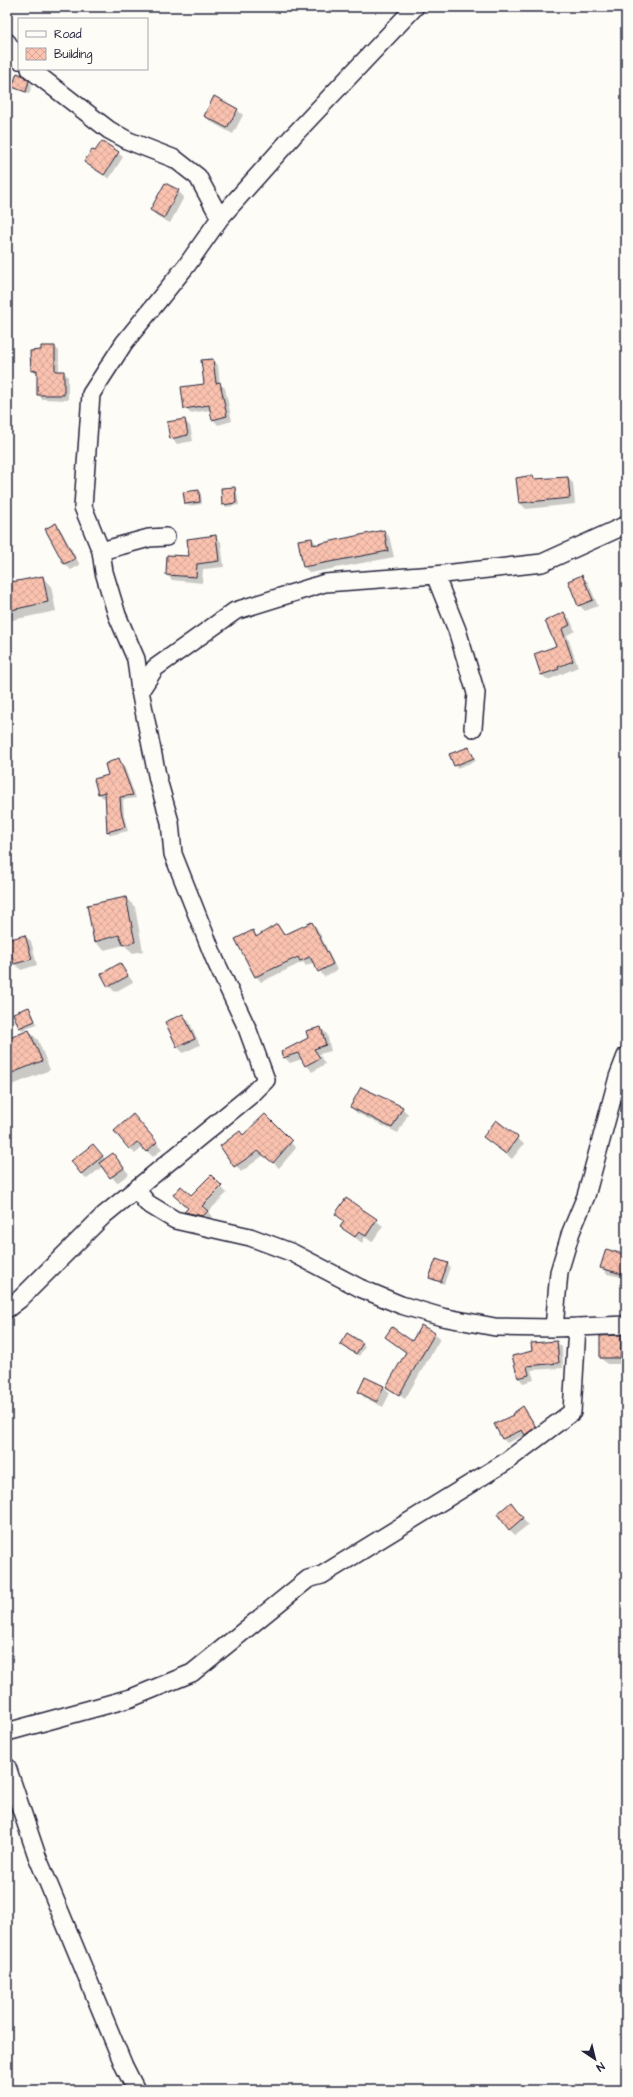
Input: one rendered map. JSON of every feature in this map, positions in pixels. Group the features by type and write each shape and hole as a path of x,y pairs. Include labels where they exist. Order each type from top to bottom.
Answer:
{"street":[{"path":"7,1310 20,1299 104,1215 245,1100 266,1080 247,1028 215,960 173,854 170,822 158,780 140,691 136,659 117,615 104,572 101,552 83,507 91,394 124,343 187,265 220,218 293,136 415,7"},
{"path":"7,42 18,58"},
{"path":"31,70 109,130 129,141 175,159 198,178 220,218"},
{"path":"140,691 155,668 235,611 325,583 542,563 626,525"},
{"path":"101,552 149,538 166,537"},
{"path":"435,574 457,630 476,693 473,728"},
{"path":"554,1328 559,1272 571,1232 586,1196 618,1077 626,1056"},
{"path":"136,1189 147,1203 175,1220 250,1236 293,1253 360,1288 401,1305 442,1318 495,1327 554,1328 626,1326"},
{"path":"7,1732 131,1698 192,1673 308,1579 322,1575 504,1463 572,1412 577,1327"},
{"path":"7,1767 37,1856 124,2066 136,2090"}],"building":[{"path":"17,73 29,81 26,92 12,87"},
{"path":"214,96 238,109 227,128 204,116"},
{"path":"102,141 119,152 104,175 84,162 92,150 95,151"},
{"path":"165,183 179,190 164,218 150,210"},
{"path":"41,346 55,346 55,371 64,371 64,395 37,395 37,370 31,371 30,351 41,350"},
{"path":"213,359 216,383 220,382 227,416 212,420 209,405 184,409 181,387 204,384 201,360"},
{"path":"185,419 188,435 170,439 167,422"},
{"path":"533,475 534,479 568,477 570,498 519,503 516,478"},
{"path":"235,487 236,503 222,505 221,488"},
{"path":"199,490 200,502 185,504 183,492"},
{"path":"56,523 75,559 64,564 45,529"},
{"path":"384,530 388,551 303,567 298,540 312,538 313,545"},
{"path":"216,535 219,561 197,564 196,577 166,575 167,555 189,556 187,539"},
{"path":"582,575 593,600 578,606 568,581"},
{"path":"43,576 48,602 7,611 7,583"},
{"path":"564,612 570,625 562,629 573,661 558,667 559,669 541,675 534,654 556,646 545,621"},
{"path":"469,747 474,758 454,766 449,754"},
{"path":"119,758 133,795 120,797 121,811 125,827 107,832 105,792 98,794 94,779 108,775 105,764"},
{"path":"126,897 135,942 123,945 119,935 94,942 87,905"},
{"path":"312,922 333,964 318,972 310,957 300,961 298,957 255,977 235,939 253,930 256,937 277,924 284,935"},
{"path":"25,935 32,959 14,964 7,940"},
{"path":"120,963 128,976 108,987 101,974"},
{"path":"29,1007 35,1021 19,1028 13,1013"},
{"path":"183,1014 195,1039 177,1047 165,1022"},
{"path":"321,1027 326,1045 314,1049 320,1058 305,1066 298,1053 283,1058 281,1052 308,1038 306,1031"},
{"path":"29,1030 42,1061 7,1075 7,1039"},
{"path":"361,1087 403,1107 392,1128 350,1107"},
{"path":"133,1114 157,1142 146,1152 137,1142 129,1149 114,1131"},
{"path":"265,1114 292,1141 273,1163 258,1151 234,1167 220,1146 240,1131 243,1135"},
{"path":"496,1120 518,1137 506,1154 483,1137"},
{"path":"93,1144 103,1156 81,1174 71,1161"},
{"path":"113,1153 124,1168 110,1178 99,1163"},
{"path":"211,1175 222,1186 202,1206 208,1211 203,1216 184,1212 188,1208 173,1195 181,1186 191,1195"},
{"path":"346,1198 377,1219 366,1236 359,1232 355,1237 340,1227 344,1221 335,1214"},
{"path":"606,1249 626,1255 622,1274 600,1268"},
{"path":"436,1259 448,1263 441,1282 429,1278"},
{"path":"421,1325 435,1333 399,1395 386,1387 406,1352 385,1337 392,1327 412,1341"},
{"path":"347,1333 363,1343 356,1354 340,1344"},
{"path":"621,1335 621,1358 600,1358 600,1336"},
{"path":"557,1341 559,1363 527,1366 529,1375 518,1378 512,1356 532,1351 531,1343"},
{"path":"365,1377 384,1386 377,1402 358,1392"},
{"path":"523,1406 536,1427 525,1435 522,1430 502,1439 494,1424 513,1415 512,1414"},
{"path":"511,1502 523,1518 509,1530 497,1514"}]}
